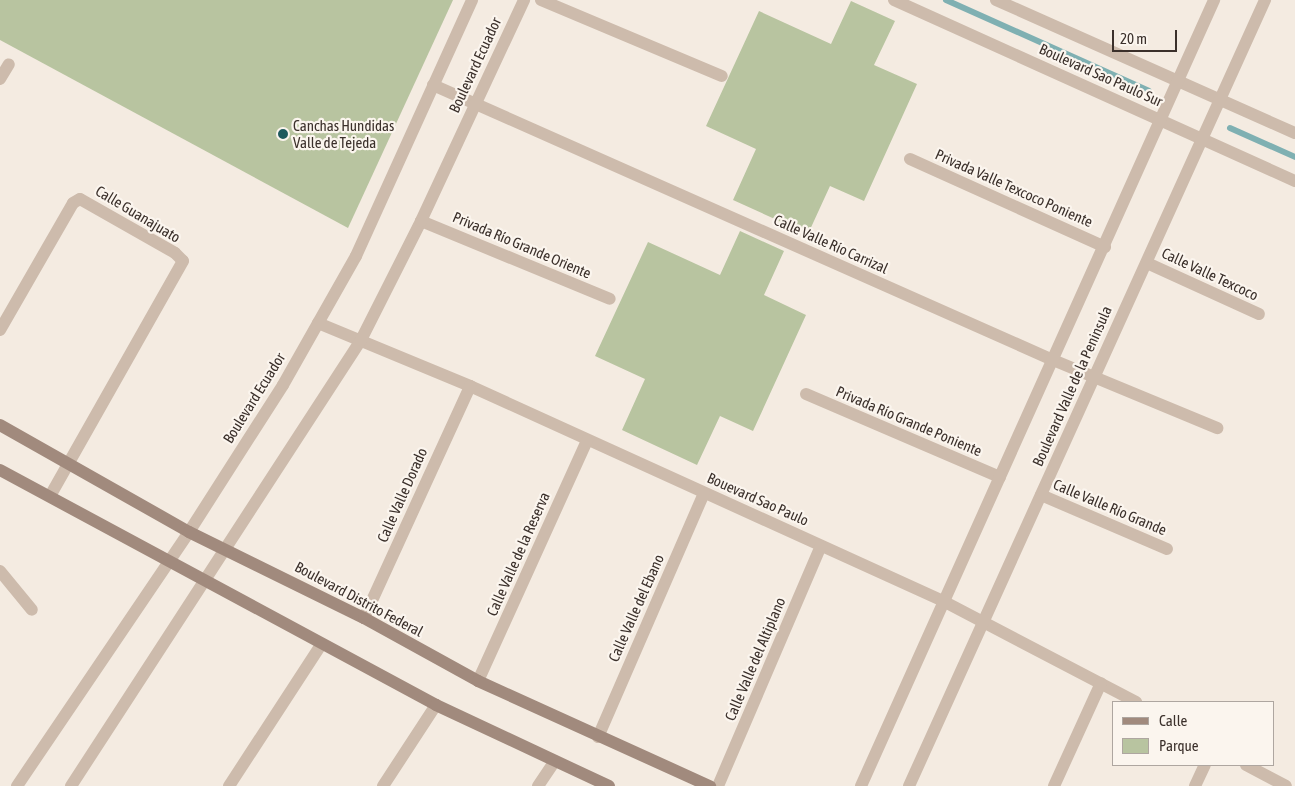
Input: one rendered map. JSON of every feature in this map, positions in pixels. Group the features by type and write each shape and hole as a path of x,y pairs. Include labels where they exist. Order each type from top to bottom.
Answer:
{"main road":[{"name":"Boulevard Distrito Federal","path":"0,425 189,532 364,618 478,681 598,737 710,786"},
{"path":"0,470 321,645 436,705 609,786"}],"street":[{"name":"Boulevard Ecuador","path":"17,786 189,532 318,323 356,256 472,0"},
{"name":"Boulevard Ecuador","path":"72,786 203,581 226,549 361,340 421,221 524,0"},
{"path":"540,0 722,76"},
{"name":"Boulevard Sao Paulo Sur","path":"894,0 1295,181"},
{"name":"Boulevard Sao Paulo Sur","path":"996,0 1220,102 1295,133"},
{"name":"Boulevard Valle de la Peninsula","path":"861,786 943,601 1105,247 1214,0"},
{"name":"Boulevard Valle de la Peninsula","path":"909,786 1093,376 1147,263 1265,0"},
{"path":"0,79 9,64"},
{"name":"Calle Valle Río Carrizal","path":"433,85 1053,360 1217,428"},
{"name":"Privada Valle Texcoco Poniente","path":"910,159 1105,247"},
{"name":"Calle Guanajuato","path":"0,330 73,203 80,199 175,253 183,261 50,496"},
{"name":"Privada Río Grande Oriente","path":"421,221 610,299"},
{"name":"Calle Valle Texcoco","path":"1147,263 1259,314"},
{"name":"Bouevard Sao Paulo","path":"318,323 470,386 587,441 943,601 984,620 1134,701"},
{"name":"Calle Valle Dorado","path":"364,618 470,386"},
{"name":"Privada Río Grande Poniente","path":"806,394 1000,477"},
{"name":"Calle Valle de la Reserva","path":"478,681 587,441"},
{"name":"Calle Valle del Ebano","path":"598,737 704,493"},
{"name":"Calle Valle Río Grande","path":"1041,495 1167,549"},
{"name":"Calle Valle del Altiplano","path":"718,786 821,546"},
{"path":"0,571 32,610"},
{"path":"229,786 321,645"},
{"path":"1054,786 1101,683"},
{"path":"383,786 436,705"},
{"path":"538,786 554,761"},
{"path":"1195,786 1205,766"},
{"path":"1248,766 1286,786"}],"green space":[{"name":"Canchas Hundidas Valle de Tejeda","path":"0,0 453,0 348,228 0,40"},
{"path":"851,1 895,21 874,65 917,84 864,201 830,186 808,234 733,200 756,149 706,126 759,11 831,44"},
{"path":"740,231 784,251 764,295 806,315 753,431 720,416 697,465 622,430 645,379 595,356 648,242 720,275"}],"waterway":[{"path":"946,0 1149,91"},
{"path":"1230,128 1295,157"}],"place":[{"name":"Canchas Hundidas Valle de Tejeda","path":"283,134"}]}
